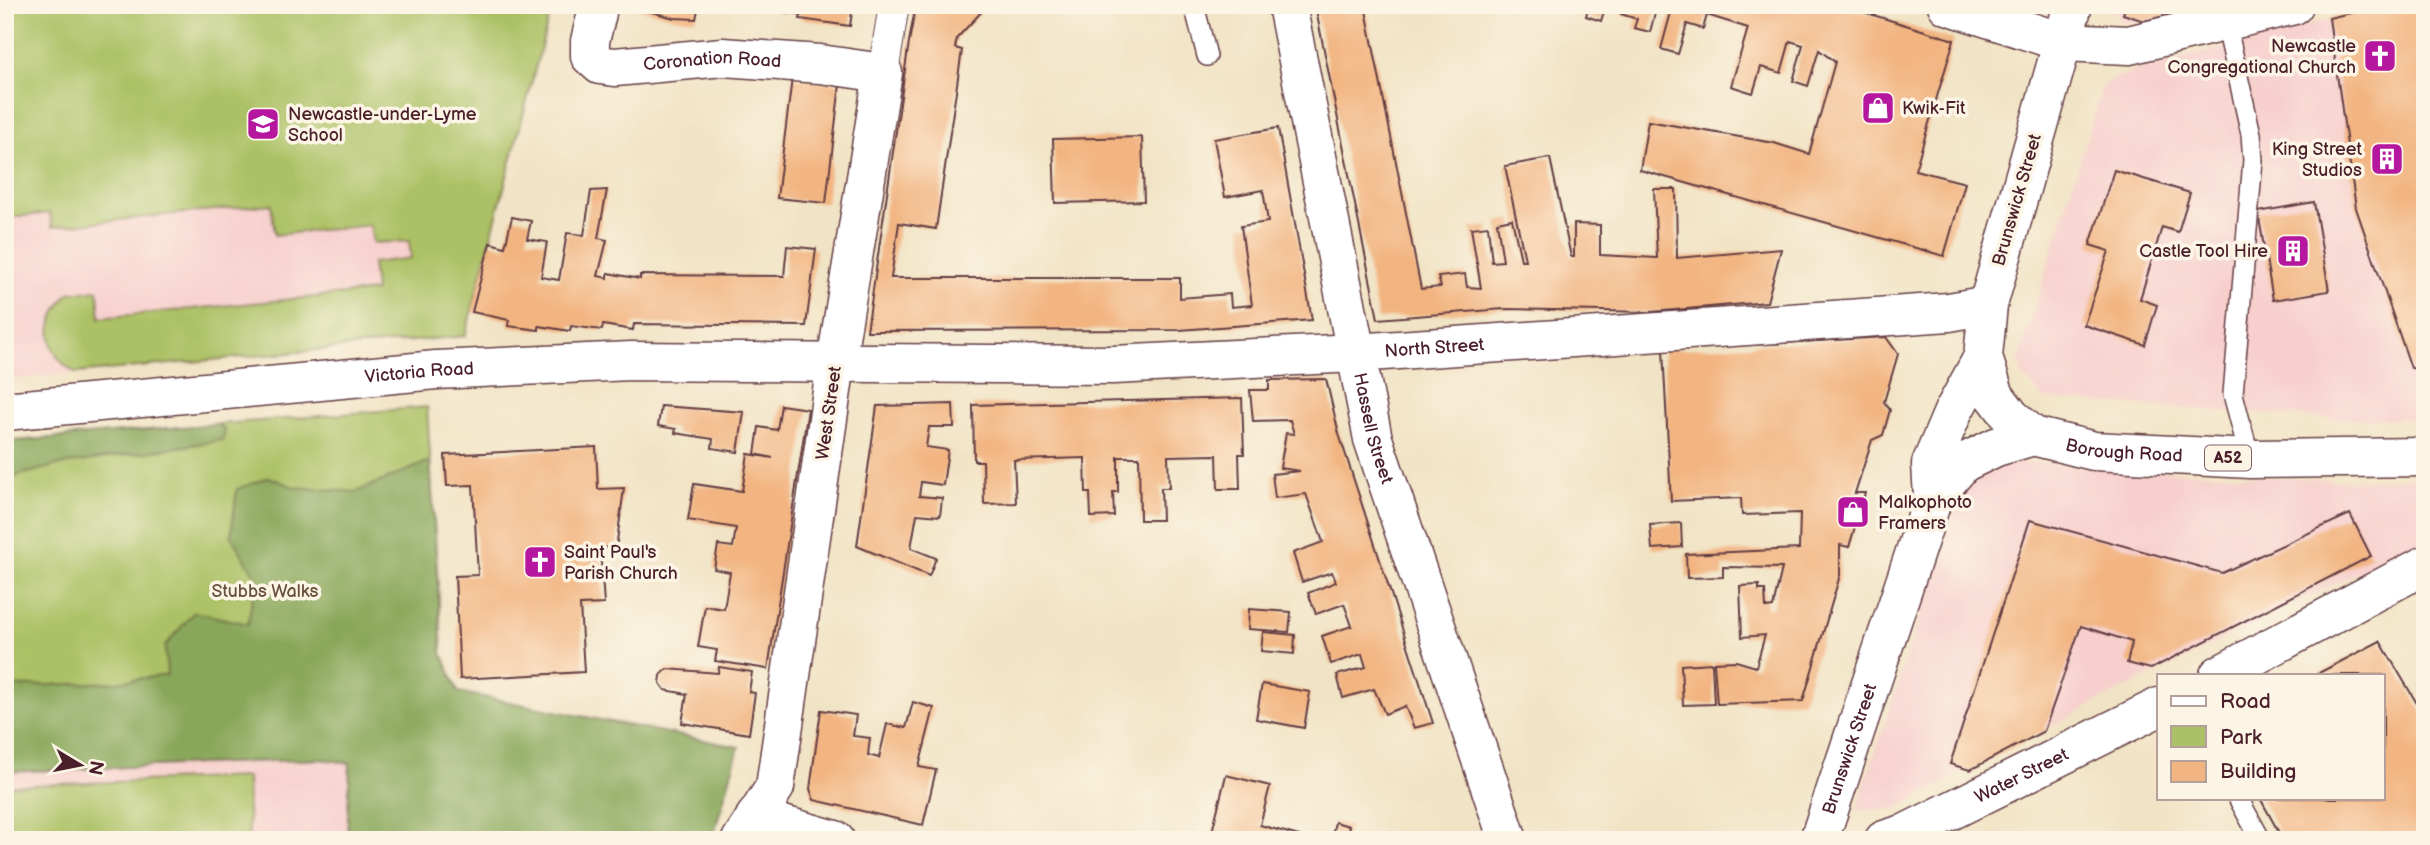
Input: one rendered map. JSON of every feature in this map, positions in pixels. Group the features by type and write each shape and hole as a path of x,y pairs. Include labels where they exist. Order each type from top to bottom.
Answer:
{"main road":[{"name":"Hassell Street","path":"1287,5 1373,439 1508,840"},
{"path":"1947,5 2062,42 2129,45 2294,5"},
{"name":"Brunswick Street","path":"1995,396 1983,357 1988,304 2073,5"},
{"name":"Coronation Road","path":"597,13 590,41 590,56 600,65 615,67 723,57 820,64 883,73"},
{"name":"West Street","path":"748,829 775,788 836,363 883,73"},
{"name":"North Street","path":"836,363 1113,365 1355,353 1949,312 1988,304"},
{"name":"A52","path":"1933,498 1931,464 1953,412 1983,357"},
{"name":"Victoria Road","path":"5,411 436,370 631,361 836,363"},
{"name":"Borough Road","path":"1995,396 2011,417 2033,436 2094,451 2250,459 2425,457"},
{"name":"A52","path":"1933,498 1963,463 1996,447 2033,436"},
{"name":"Brunswick Street","path":"1819,840 1933,498"},
{"path":"2221,674 2425,565"},
{"name":"Water Street","path":"1884,840 1906,833 2157,708"},
{"path":"748,829 835,840"}],"street":[{"name":"West Street","path":"883,73 894,5"}],"lane":[{"path":"1194,5 1207,55"},
{"path":"2226,23 2251,134 2253,160 2232,394 2250,459"},
{"path":"2239,800 2261,840"}],"shaded area":[{"name":"Newcastle-under-Lyme School","path":"5,5 552,5 465,336 5,380"},
{"path":"2108,5 2226,5 2149,24 2122,21"},
{"path":"2384,5 2425,5 2425,419 2344,419 2044,399 2023,376 2019,359 2104,83 2137,70"},
{"path":"2012,462 2350,481 2425,477 2425,539 2095,703 1895,809 1856,810 1967,473"},
{"path":"321,759 712,840 5,840 5,772"}],"green space":[{"name":"Newcastle-under-Lyme School","path":"5,5 552,5 465,336 76,373 57,356 50,336 55,314 69,293 98,290 100,318 375,291 372,263 411,258 409,241 373,243 370,225 275,235 271,204 52,227 50,213 5,218"},
{"name":"Stubbs Walks","path":"427,407 446,716 434,774 321,759 5,772 5,442"},
{"path":"217,424 225,430 223,440 54,466 5,479 5,442"},
{"path":"430,461 442,653 458,692 739,747 712,840 347,840 350,763 321,759 5,772 5,687 115,682 167,675 165,646 194,612 248,624 256,577 231,536 237,489 269,477 294,487 356,492"},
{"path":"247,777 249,840 5,840 5,786"}],"building":[{"path":"699,5 696,19 674,18 629,6"},
{"path":"756,5 853,5 850,26 800,19 801,14 756,9"},
{"path":"923,5 988,5 957,38 955,48 962,50 936,229 899,223 891,278 1180,278 1180,298 1230,294 1231,307 1252,305 1241,226 1268,222 1263,190 1225,197 1214,139 1278,128 1312,320 1179,330 867,331 909,42 914,15"},
{"path":"1315,5 1365,5 1421,289 1441,287 1438,277 1465,274 1467,287 1481,288 1471,228 1488,226 1492,262 1503,261 1497,222 1512,219 1521,260 1525,260 1505,166 1550,158 1571,257 1574,257 1574,224 1600,225 1600,255 1657,258 1654,189 1676,189 1677,258 1781,249 1767,302 1651,312 1504,309 1378,319"},
{"path":"1589,5 1606,5 1601,21 1586,16"},
{"path":"1624,5 1657,5 1650,32 1634,28 1637,19 1621,14"},
{"name":"Kwik-Fit","path":"1673,5 1841,5 1954,40 1915,170 1965,183 1944,256 1640,170 1648,121 1774,143 1809,154 1835,62 1819,50 1808,86 1793,81 1803,45 1790,41 1781,73 1761,67 1753,93 1731,86 1748,28 1707,15 1703,29 1687,24 1678,54 1661,49"},
{"path":"2126,5 2205,6 2144,21 2123,14"},
{"path":"2384,5 2425,5 2425,371 2411,368 2356,208 2329,18"},
{"path":"792,78 840,84 826,203 777,198"},
{"path":"1142,137 1144,201 1055,203 1053,139"},
{"path":"2114,170 2190,193 2178,232 2162,227 2140,299 2157,305 2145,345 2084,325 2109,251 2090,245"},
{"path":"607,190 598,238 607,240 598,276 608,278 608,273 640,279 640,275 784,276 787,246 816,249 806,326 634,324 633,330 603,325 602,330 571,326 570,331 539,326 539,330 508,326 509,320 472,312 490,243 505,247 512,217 531,221 527,239 547,242 541,277 559,280 567,233 584,235 591,191"},
{"name":"Castle Tool Hire","path":"2314,202 2329,291 2273,300 2258,212"},
{"path":"1886,337 1898,354 1884,402 1890,410 1883,435 1872,440 1855,493 1865,493 1849,547 1840,545 1840,575 1803,701 1717,704 1714,662 1736,661 1756,667 1765,635 1742,637 1740,586 1759,585 1759,590 1765,590 1766,608 1773,607 1782,568 1723,567 1723,577 1687,578 1686,554 1799,549 1800,513 1742,515 1741,498 1671,501 1663,350"},
{"path":"1326,379 1339,434 1433,723 1414,728 1405,706 1385,714 1374,689 1343,698 1337,675 1366,667 1362,654 1331,664 1322,636 1352,626 1344,604 1316,614 1308,593 1336,582 1332,572 1302,582 1293,553 1323,542 1306,494 1275,498 1272,474 1300,471 1280,468 1286,433 1294,434 1290,420 1253,421 1250,390 1269,390 1269,380"},
{"path":"1242,398 1244,454 1239,454 1240,489 1218,489 1217,455 1168,456 1169,488 1161,488 1162,520 1140,520 1139,457 1118,457 1118,492 1113,492 1114,516 1091,517 1090,493 1086,493 1085,458 1014,460 1016,503 984,504 983,461 974,461 973,405"},
{"path":"953,404 954,427 929,427 926,447 948,450 943,485 921,482 919,496 942,498 940,516 917,514 911,548 936,558 929,576 857,546 877,406"},
{"path":"781,405 808,409 768,669 715,661 717,650 698,647 705,606 724,609 730,572 714,569 718,545 733,547 736,528 688,520 694,484 742,491 748,454 773,458 755,454 759,427 777,430"},
{"path":"661,406 744,412 738,452 712,448 713,439 675,433 676,429 658,426"},
{"name":"Saint Paul's Parish Church","path":"596,447 598,489 624,488 616,549 600,547 604,604 580,605 584,672 460,679 455,576 478,575 473,485 447,486 445,455"},
{"path":"2350,514 2371,556 2151,669 2127,663 2132,642 2081,626 2044,731 1970,770 1950,764 2030,520 2222,573"},
{"path":"1681,523 1682,547 1652,549 1650,525"},
{"path":"1249,609 1291,612 1289,632 1248,629"},
{"path":"1263,632 1295,635 1294,654 1261,651"},
{"path":"2380,641 2425,717 2425,829 2406,840 2283,840 2261,800 2384,800 2384,674 2317,674"},
{"path":"1712,663 1714,704 1683,705 1681,665"},
{"path":"719,667 752,672 749,692 755,693 749,734 682,723 687,694 665,690 660,683 661,675 667,669 718,673"},
{"path":"1262,684 1310,692 1304,728 1256,719"},
{"path":"913,702 934,708 919,767 936,770 923,825 814,800 810,789 821,710 856,715 853,736 870,738 868,755 879,758 887,724 906,728"},
{"path":"1226,775 1270,786 1260,825 1313,840 1210,840"},
{"path":"1335,822 1349,826 1346,840 1331,840"}],"place":[{"name":"Newcastle Congregational Church","path":"2380,56"},
{"name":"Kwik-Fit","path":"1878,108"},
{"name":"Newcastle-under-Lyme School","path":"263,124"},
{"name":"King Street Studios","path":"2387,159"},
{"name":"Castle Tool Hire","path":"2293,251"},
{"name":"Malkophoto Framers","path":"1853,512"},
{"name":"Saint Paul's Parish Church","path":"540,562"}]}
